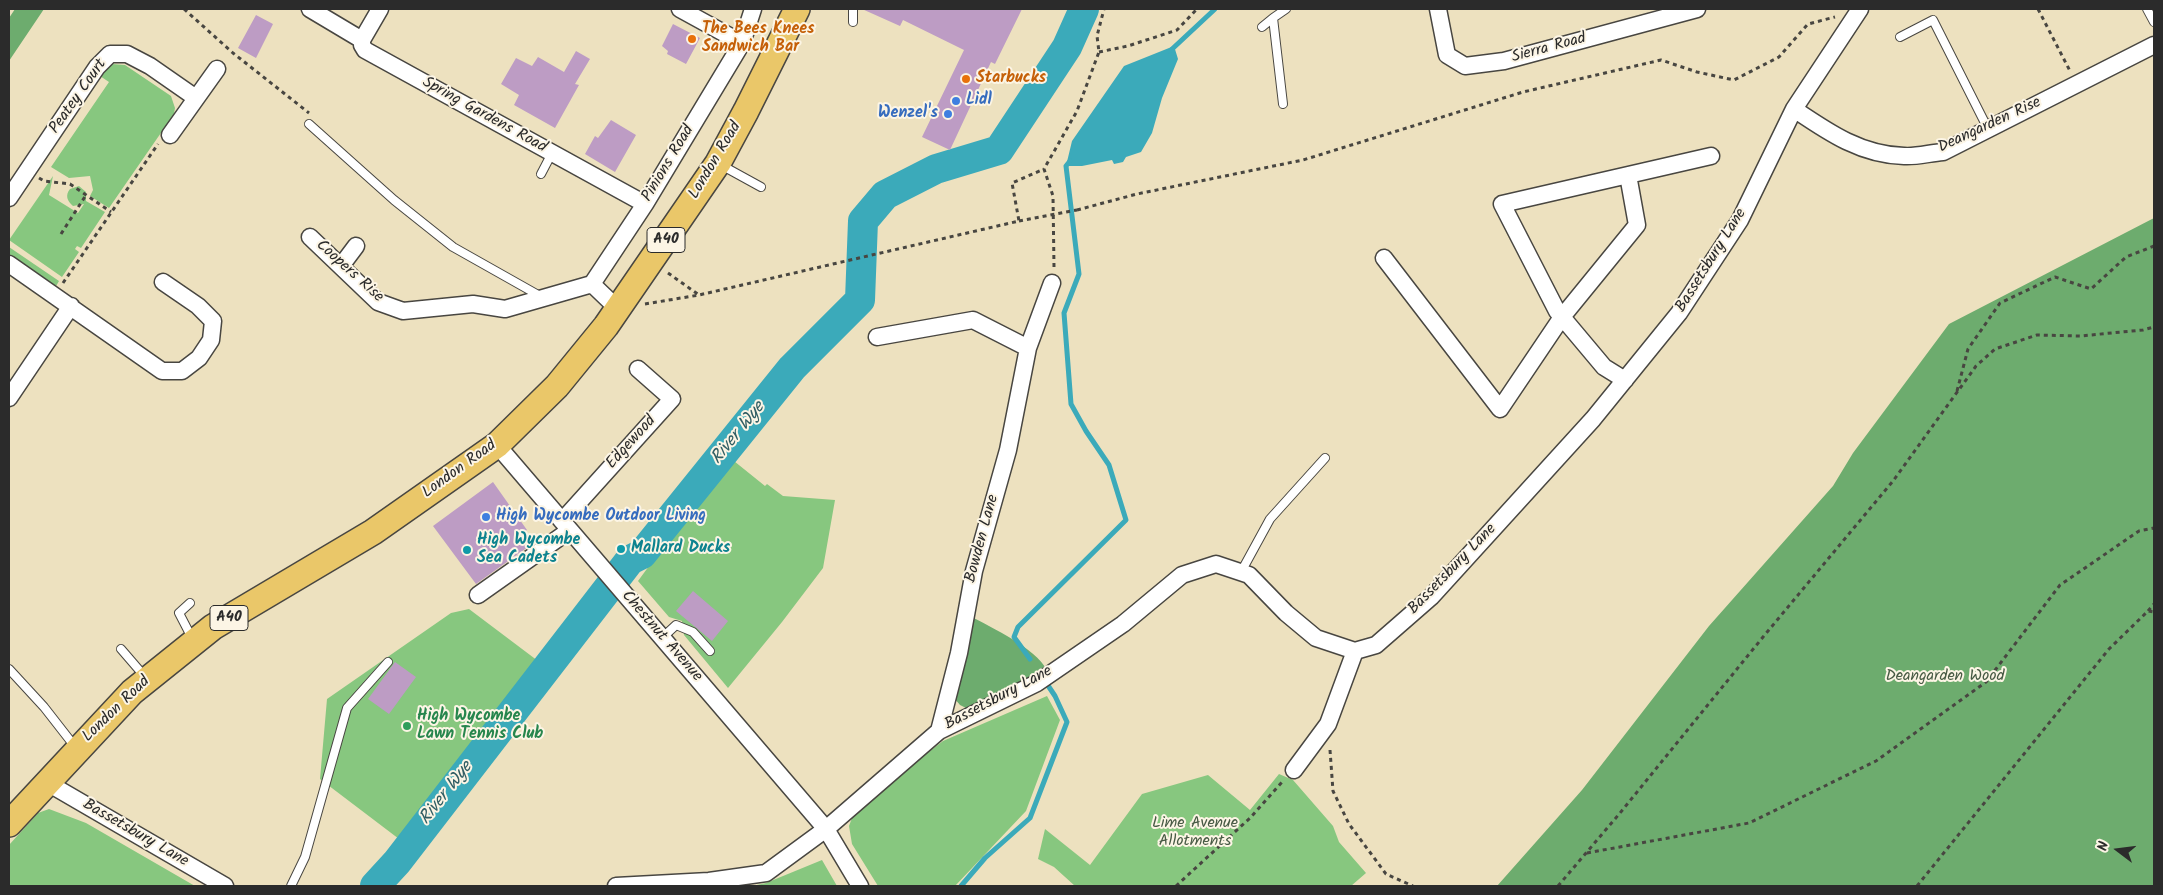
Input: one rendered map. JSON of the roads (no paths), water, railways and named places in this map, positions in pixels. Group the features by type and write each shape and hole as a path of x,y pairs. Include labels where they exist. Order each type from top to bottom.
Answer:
{"main road":[{"name":"London Road","path":"9,824 46,782 132,692 194,642 213,627 373,532 497,444 556,386 618,309 718,163 797,9"}],"street":[{"name":"Spring Gardens Road","path":"310,9 362,40 364,50 645,204"},
{"path":"362,40 380,9"},
{"path":"680,9 742,43"},
{"name":"Pinions Road","path":"592,284 645,204 742,43 753,9"},
{"name":"Sierra Road","path":"1438,9 1447,55 1465,66 1504,61 1697,9"},
{"name":"Bassetsbury Lane","path":"616,886 709,883 766,873 826,829 939,731 1037,683 1124,624 1182,575 1216,564 1249,575 1286,613 1316,638 1355,651 1376,644 1431,597 1593,419 1679,313 1740,220 1794,109 1861,9"},
{"name":"Deangarden Rise","path":"1794,109 1837,138 1866,150 1904,156 1943,152 2154,45"},
{"name":"Peatey Court","path":"9,198 97,67 110,54 127,54 150,66 196,98"},
{"path":"170,135 217,69"},
{"path":"1625,380 1604,367 1557,311 1502,204 1711,156"},
{"path":"1384,258 1500,409 1562,317 1637,225 1628,175"},
{"name":"Coopers Rise","path":"310,237 378,302 403,311 473,304 505,309 592,284"},
{"path":"341,266 356,246"},
{"path":"9,264 162,371 182,371 199,358 211,340 213,322 198,306 163,282"},
{"name":"Bowden Lane","path":"939,731 959,653 974,571 1008,450 1028,348 1052,283"},
{"path":"592,284 618,309"},
{"path":"9,398 71,306"},
{"path":"877,337 973,320 1028,348"},
{"name":"Edgewood","path":"566,525 672,399 638,369"},
{"name":"Chestnut Avenue","path":"497,444 826,829 860,886"},
{"path":"478,595 566,525"},
{"path":"1294,770 1328,724 1355,651"},
{"name":"Bassetsbury Lane","path":"46,782 225,886"}],"lane":[{"path":"853,9 853,22"},
{"path":"1262,27 1286,9"},
{"path":"2147,9 2154,22"},
{"path":"1273,18 1283,104"},
{"path":"1900,37 1933,20 1988,129"},
{"path":"309,124 394,200 453,247 542,298"},
{"path":"540,174 552,153"},
{"path":"718,163 761,187"},
{"path":"1241,572 1270,519 1325,458"},
{"path":"190,603 179,613 194,642"},
{"path":"662,638 676,625 693,632 710,651"},
{"path":"121,649 147,680"},
{"path":"291,886 305,856 347,708 388,662"},
{"path":"9,669 44,707 77,750"}],"water":[{"path":"1174,46 1178,59 1162,98 1152,133 1141,152 1126,157 1123,162 1114,164 1112,160 1082,166 1066,166 1072,141 1124,66"}],"waterway":[{"name":"River Wye","path":"375,886 397,862 630,560 642,554 792,368 860,300 863,221 885,195 936,169 999,150 1067,47 1084,9"},
{"path":"1170,51 1215,9"},
{"path":"1030,659 1014,637 1018,627 1126,520 1109,465 1086,431 1071,404 1064,313 1079,274 1066,166 1070,161"},
{"path":"961,886 985,858 1030,818 1067,722 1047,684"}],"place":[{"name":"The Bees Knees Sandwich Bar","path":"692,39"},
{"name":"Starbucks","path":"966,79"},
{"name":"Lidl","path":"956,101"},
{"name":"Wenzel's","path":"948,114"},
{"name":"High Wycombe Outdoor Living","path":"486,517"},
{"name":"Mallard Ducks","path":"621,549"},
{"name":"High Wycombe Sea Cadets","path":"467,550"},
{"name":"High Wycombe Lawn Tennis Club","path":"407,726"}],"park label":[{"name":"Deangarden Wood","path":"1945,677"},
{"name":"Lime Avenue Allotments","path":"1195,833"}]}
